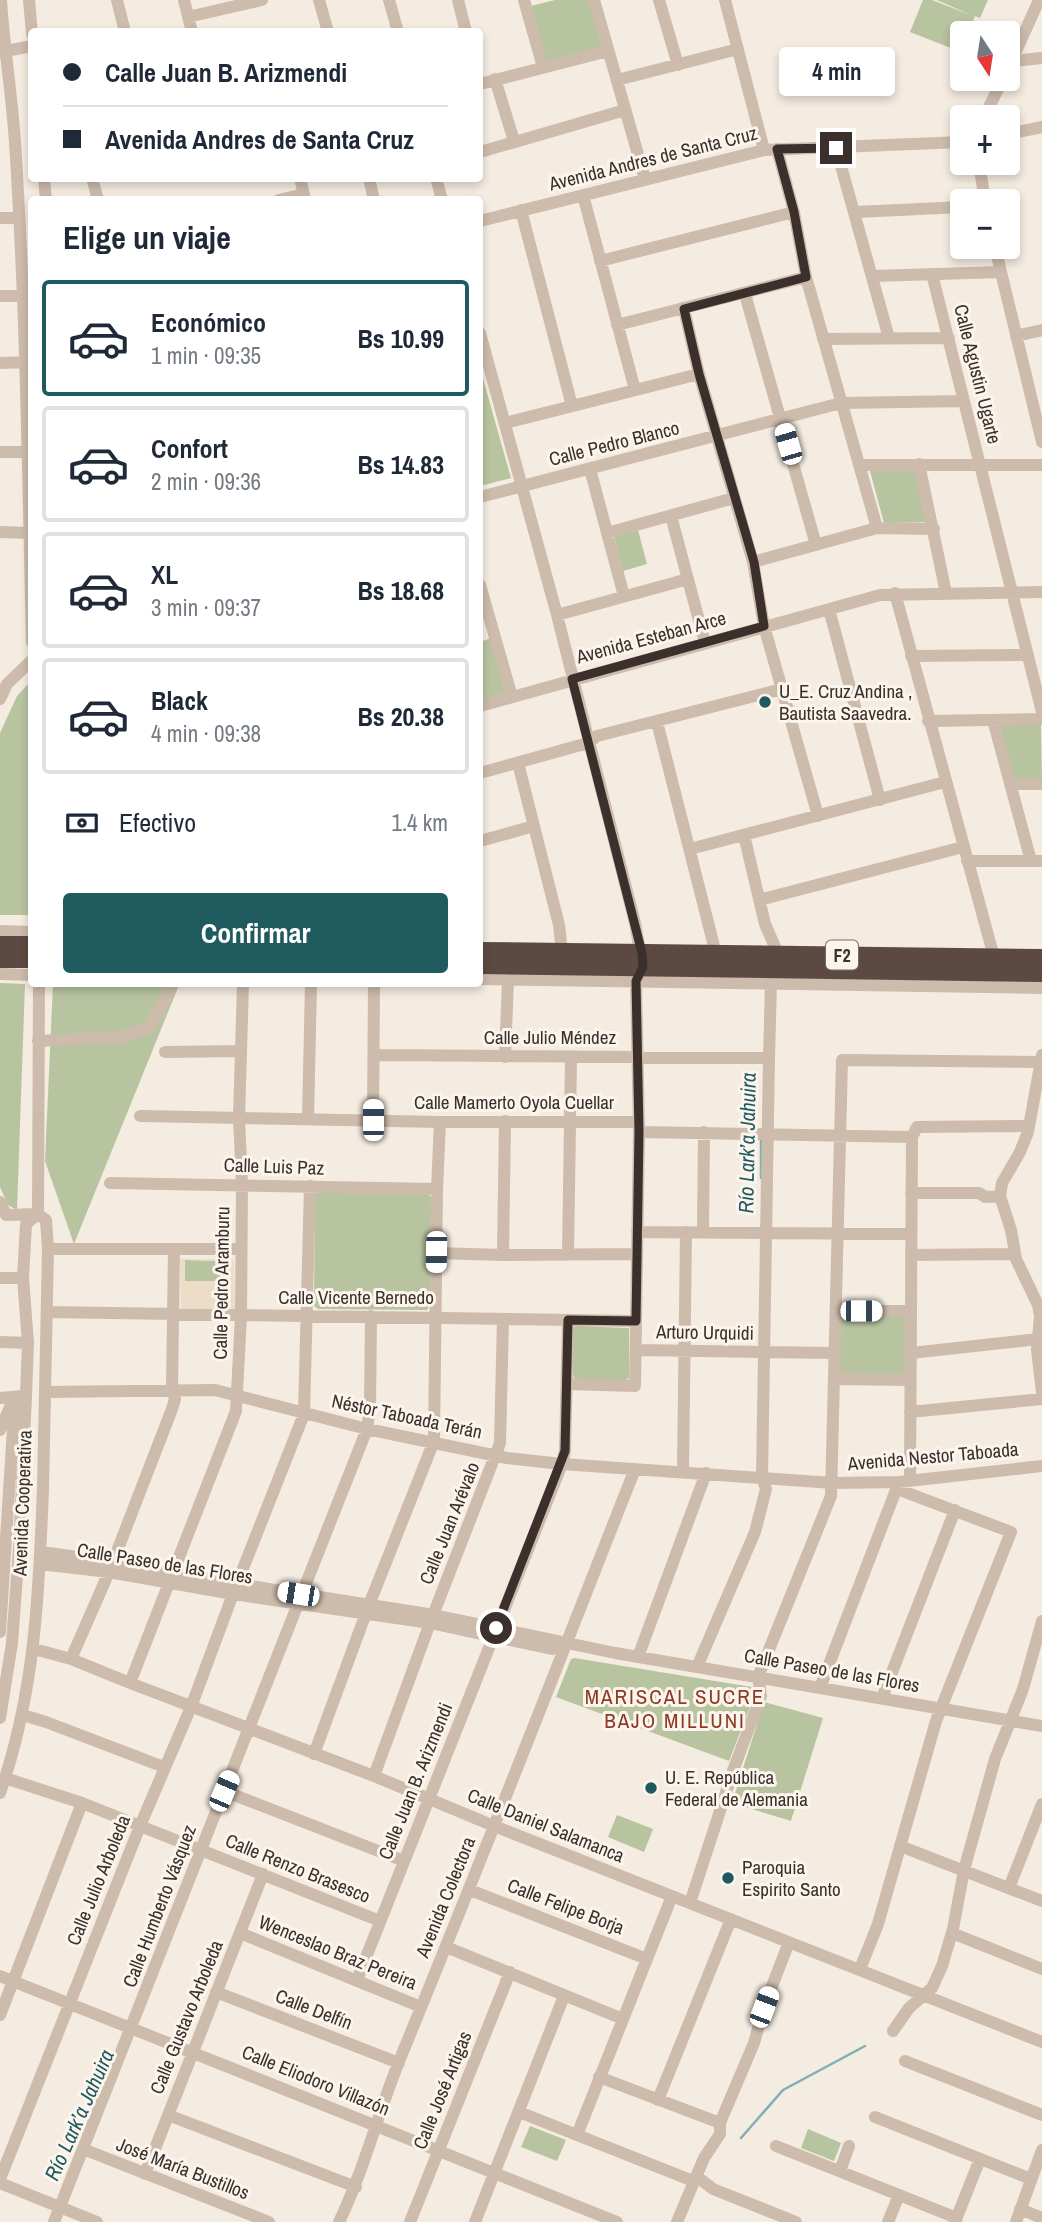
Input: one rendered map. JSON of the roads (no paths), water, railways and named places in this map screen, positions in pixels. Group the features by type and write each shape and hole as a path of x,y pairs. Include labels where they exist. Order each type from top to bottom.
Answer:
{"highway":[{"path":"0,945 28,945"},
{"name":"F2","path":"483,951 562,952 640,967 716,954 775,969 994,957 1042,958"},
{"path":"0,959 28,959"},
{"name":"F2","path":"483,965 1042,973"}],"street":[{"path":"0,452 28,452 28,329 23,296 15,140 2,51 1,0"},
{"path":"29,0 31,28"},
{"path":"117,0 121,28"},
{"path":"184,0 191,28"},
{"path":"319,0 327,28"},
{"path":"389,0 397,28"},
{"path":"457,0 465,28"},
{"path":"594,0 645,179"},
{"path":"659,0 678,65"},
{"path":"725,0 764,150"},
{"path":"1020,43 1039,0"},
{"path":"188,18 255,1"},
{"path":"529,1 543,67"},
{"path":"2,51 28,47"},
{"path":"617,80 738,49"},
{"path":"483,81 608,51"},
{"path":"1020,63 1042,58"},
{"path":"495,79 514,141"},
{"path":"483,151 625,110"},
{"path":"1020,133 1041,130"},
{"path":"0,140 15,140"},
{"name":"Avenida Andres de Santa Cruz","path":"483,219 764,150 950,143"},
{"path":"836,148 889,338"},
{"path":"777,149 794,212 806,277 877,528"},
{"path":"583,195 635,390"},
{"path":"856,212 950,208"},
{"path":"521,210 572,406"},
{"path":"600,261 794,212"},
{"path":"0,218 19,218"},
{"path":"997,259 1016,336 1037,398 1042,442"},
{"path":"873,276 1000,272"},
{"name":"Calle Agustin Ugarte","path":"932,274 981,465 1042,464"},
{"path":"617,325 806,277"},
{"path":"745,294 816,545"},
{"path":"0,296 23,296"},
{"path":"684,309 699,374 754,562 764,626 818,816"},
{"path":"1016,336 1042,330"},
{"path":"823,339 949,338"},
{"path":"483,343 557,615 640,967 636,1350"},
{"path":"0,363 26,362"},
{"path":"505,423 699,374"},
{"name":"Calle Pedro Blanco","path":"483,496 841,403 964,401"},
{"path":"919,464 946,593"},
{"path":"859,465 981,465 1042,712"},
{"path":"590,469 624,596"},
{"path":"607,533 734,498"},
{"path":"671,516 705,643"},
{"path":"754,562 877,528 934,529"},
{"path":"0,532 28,533"},
{"path":"557,615 688,579"},
{"name":"Avenida Esteban Arce","path":"483,705 829,608 895,593 1042,592"},
{"path":"895,593 994,957"},
{"path":"483,596 512,697"},
{"path":"829,608 880,800"},
{"path":"483,637 493,634"},
{"path":"911,656 1028,655"},
{"path":"0,699 4,684 28,663"},
{"path":"483,773 588,743 597,736 782,689"},
{"path":"928,721 1042,719"},
{"path":"967,861 1036,861 993,720"},
{"path":"657,722 716,954"},
{"path":"518,763 559,925 562,952"},
{"path":"690,849 945,782"},
{"path":"1011,784 1042,784"},
{"path":"483,840 534,826"},
{"path":"697,1667 755,1532 766,1489 762,1478 767,1133 775,969 744,835"},
{"path":"759,900 963,847"},
{"path":"0,931 28,932"},
{"path":"483,979 640,967"},
{"path":"775,969 1042,988"},
{"path":"0,974 28,975"},
{"path":"505,1057 508,979"},
{"name":"Avenida Cooperativa","path":"38,1214 39,987"},
{"path":"38,1041 122,1037 148,1028 169,993 169,987"},
{"name":"Calle Pedro Aramburu","path":"130,1683 236,1411 241,1316 242,1184 239,1118 243,987"},
{"path":"308,1119 311,987"},
{"path":"373,1120 374,987"},
{"path":"165,1052 240,1051"},
{"name":"Calle Julio Méndez","path":"373,1055 769,1058"},
{"path":"568,1254 571,1058"},
{"path":"690,1903 734,1768 761,1696 758,1676 831,1496 842,1060 1041,1059 1029,1126 1020,1152 1002,1183 1000,1196 1019,1268 1038,1306 1042,1392"},
{"name":"Calle Mamerto Oyola Cuellar","path":"140,1116 571,1122 704,1132 912,1137"},
{"path":"503,1255 505,1121"},
{"path":"314,1754 434,1441 440,1122"},
{"path":"820,1688 902,1484 910,1412 912,1137 917,1127 1029,1126"},
{"path":"703,1232 704,1132"},
{"name":"Calle Luis Paz","path":"110,1182 437,1189"},
{"name":"Calle Julio Arboleda","path":"0,2181 140,1826 191,1707 304,1414 310,1186"},
{"path":"911,1193 979,1193 985,1197 1000,1196"},
{"path":"0,1202 3,1215 38,1214"},
{"name":"Avenida Cooperativa","path":"0,1793 23,1715 34,1649 41,1558 48,1249 46,1220 38,1214"},
{"name":"Avenida Cooperativa","path":"0,1718 12,1643 21,1397 27,1343 23,1278 26,1224 38,1214"},
{"path":"637,1232 911,1234"},
{"path":"682,1472 686,1232"},
{"path":"48,1249 241,1250"},
{"path":"71,1659 111,1567 175,1399 172,1389 174,1249"},
{"path":"436,1252 503,1255 636,1254"},
{"path":"911,1255 1015,1254"},
{"path":"0,1278 23,1278"},
{"path":"837,1311 911,1311"},
{"name":"Calle Vicente Bernedo","path":"48,1312 636,1321"},
{"name":"Calle Humberto Vásquez","path":"54,2222 367,1429 370,1408 371,1316"},
{"name":"Calle Juan Arévalo","path":"373,1776 497,1455 500,1443 502,1319"},
{"name":"Calle Juan B. Arizmendi","path":"357,1980 562,1464 565,1451 568,1320"},
{"path":"911,1353 1038,1339"},
{"path":"0,1342 27,1343"},
{"name":"Arturo Urquidi","path":"567,1384 635,1386 636,1350 836,1353"},
{"path":"835,1379 910,1380"},
{"name":"Néstor Taboada Terán","path":"46,1392 215,1390 367,1429 497,1455 562,1464 762,1478"},
{"path":"0,1398 21,1397"},
{"path":"0,1430 21,1397"},
{"path":"0,1632 4,1548 21,1397"},
{"path":"910,1412 1042,1399"},
{"name":"Avenida Nestor Taboada","path":"762,1478 902,1484 1039,1466"},
{"name":"Avenida Colectora","path":"339,2222 356,2187 398,2063 470,1890 635,1469"},
{"path":"638,1657 706,1473"},
{"path":"860,1969 878,1924 936,1721 943,1710 1012,1532 955,1510 902,1484"},
{"path":"882,1698 955,1510"},
{"name":"Calle Paseo de las Flores","path":"41,1558 432,1619 565,1648 615,1653 758,1676 1042,1726"},
{"path":"893,2031 909,2008 926,1995 937,1978 952,1933 964,1870 995,1759 1023,1689 1042,1621"},
{"name":"Calle Daniel Salamanca","path":"34,1649 71,1659 373,1776 1042,2042"},
{"path":"23,1715 164,1767"},
{"name":"Calle Renzo Brasesco","path":"5,1779 82,1803 380,1920"},
{"path":"224,1791 404,1861"},
{"path":"0,2015 82,1803"},
{"path":"1009,1888 1042,1804"},
{"path":"900,1846 1042,1901"},
{"name":"Calle Gustavo Arboleda","path":"145,2174 262,1874"},
{"name":"Calle Felipe Borja","path":"470,1890 648,1959"},
{"path":"577,2135 672,1896"},
{"path":"658,2100 731,1919"},
{"name":"Wenceslao Braz Pereira","path":"240,1933 421,2007"},
{"path":"952,1933 1042,1969"},
{"path":"677,2222 704,2158 720,2134 720,2123 754,2043 764,2007 789,1942"},
{"path":"446,1947 623,2019"},
{"name":"Calle José Artigas","path":"410,2222 510,1972"},
{"name":"Calle Eliodoro Villazón","path":"0,1976 617,2222"},
{"name":"Calle Delfín","path":"216,1992 398,2063"},
{"path":"475,2222 565,1996"},
{"path":"905,2062 1042,2115"},
{"path":"599,2077 720,2123"},
{"path":"519,2112 693,2181 699,2179 713,2189 796,2222"},
{"path":"168,2115 356,2187"},
{"path":"875,2117 1031,2179"},
{"path":"776,2146 956,2220 980,2159"},
{"path":"840,2171 849,2146"},
{"name":"José María Bustillos","path":"83,2150 263,2221"},
{"path":"1016,2222 1042,2151"},
{"path":"0,2181 97,2222"},
{"path":"888,2222 899,2195"},
{"path":"1020,2209 1039,2215"}],"waterway":[{"name":"Río Lark’a Jahuira","path":"761,1139 761,1178"},
{"name":"Río Lark’a Jahuira","path":"741,2138 783,2090 865,2046"}],"place":[{"name":"U_E. Cruz Andina , Bautista Saavedra.","path":"765,702"},
{"name":"U. E. República Federal de Alemania","path":"651,1788"},
{"name":"Paroquia Espirito Santo","path":"728,1878"}],"district":[{"name":"MARISCAL SUCRE BAJO MILLUNI","path":"675,1708"}]}
